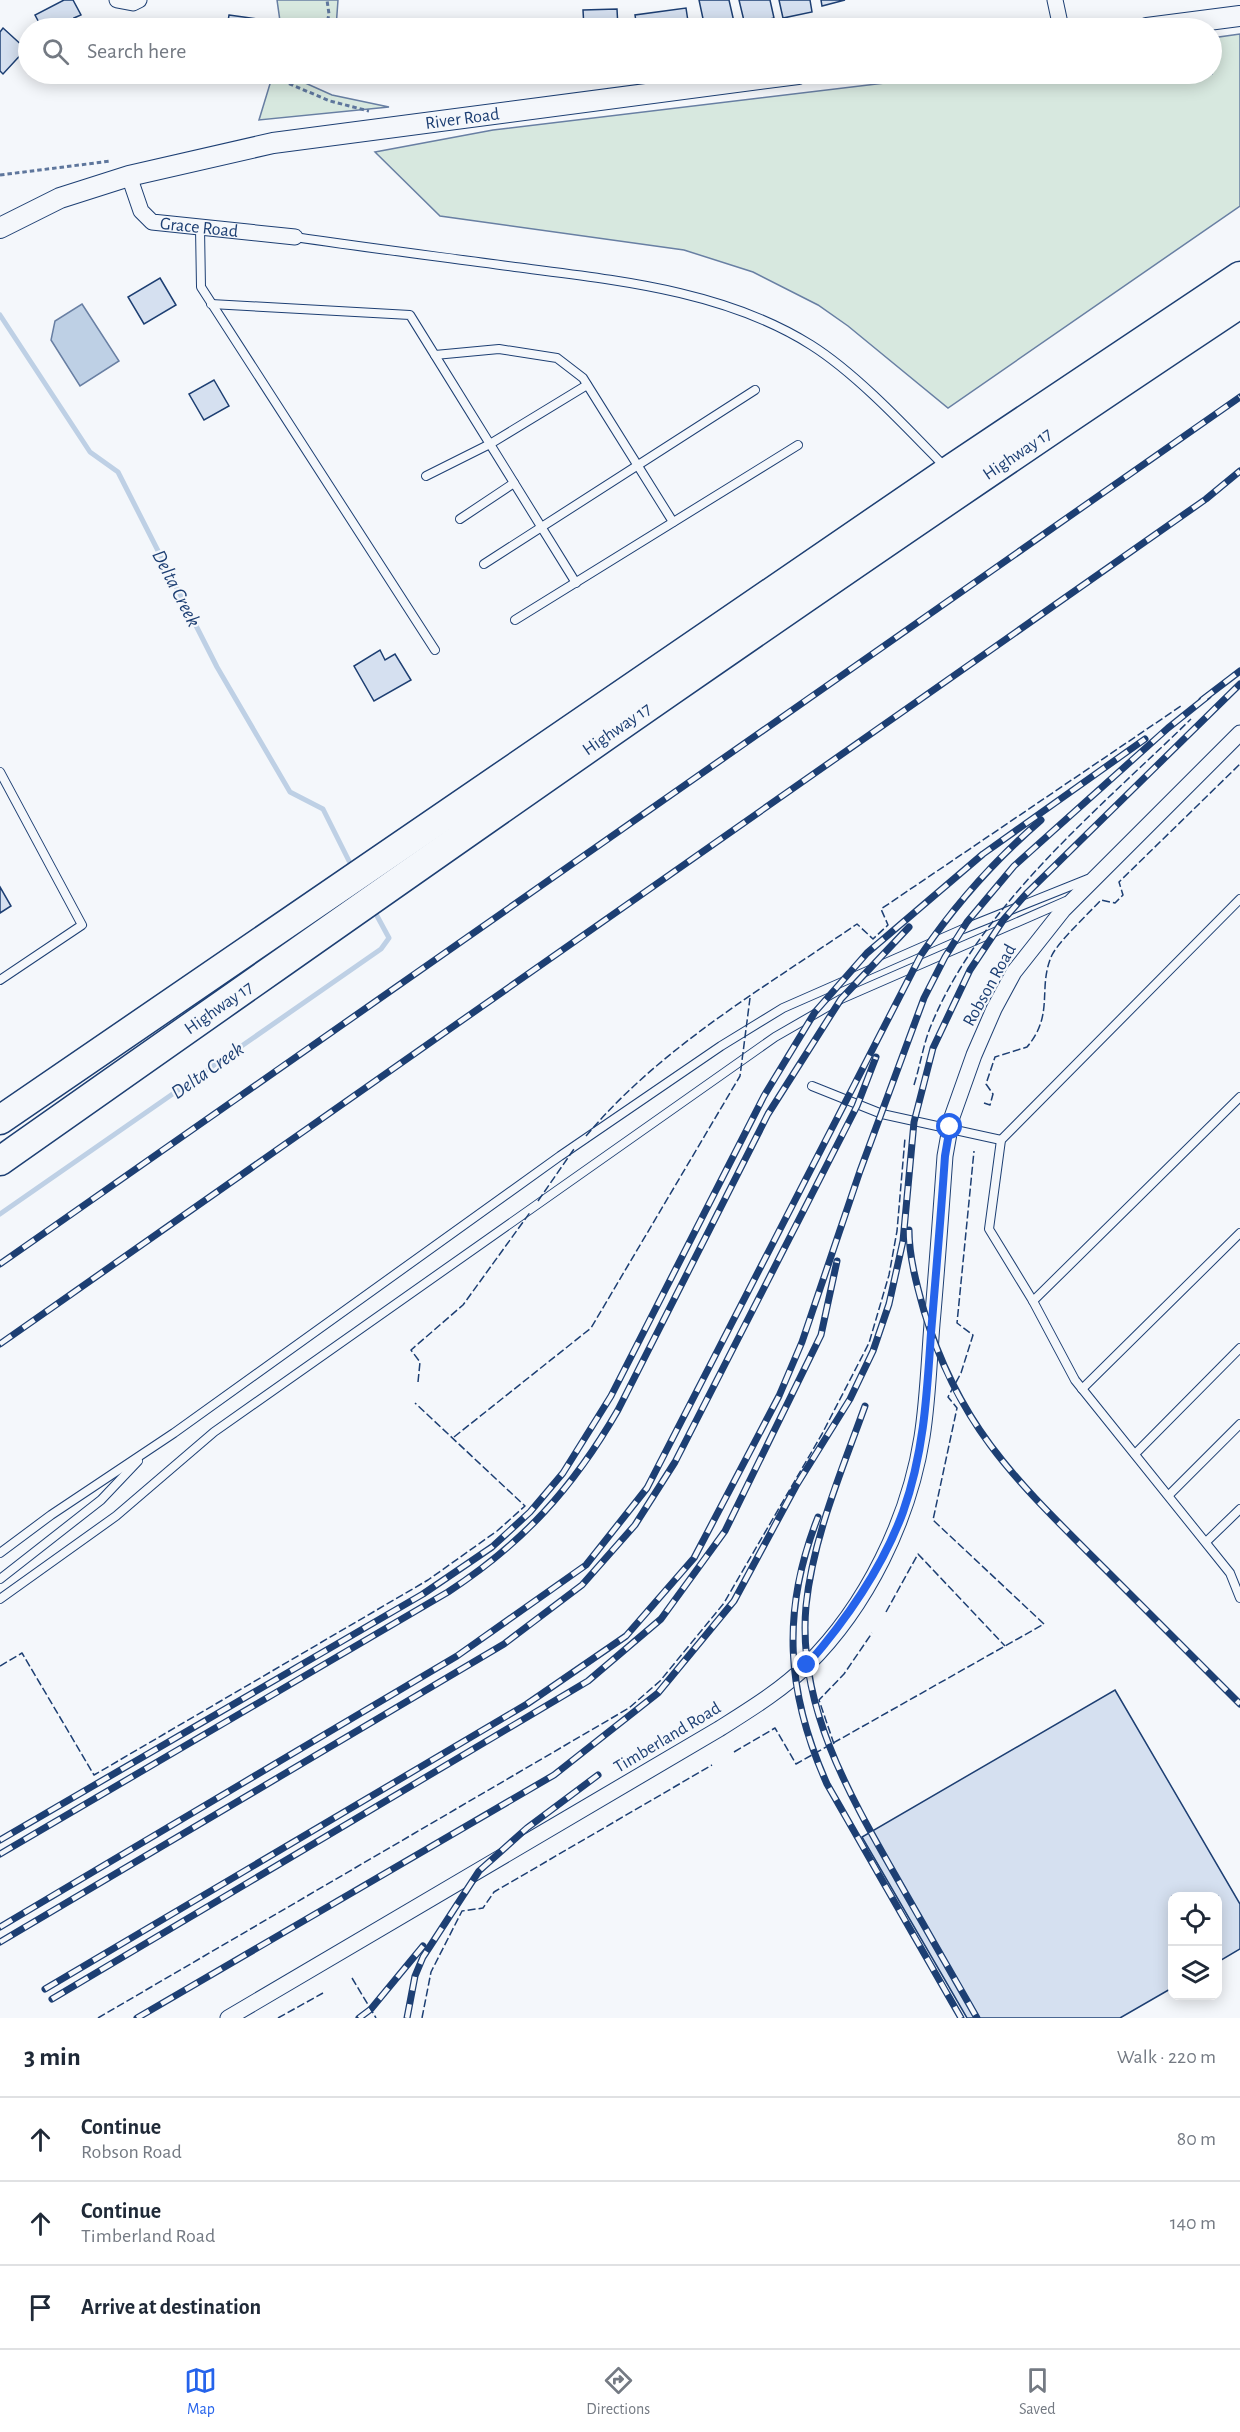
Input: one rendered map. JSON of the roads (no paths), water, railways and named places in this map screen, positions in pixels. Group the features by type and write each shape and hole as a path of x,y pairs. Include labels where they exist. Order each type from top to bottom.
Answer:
{"highway":[{"name":"Highway 17","path":"0,1120 948,470 1240,276"},
{"name":"Highway 17","path":"0,1161 759,629 972,482 1240,304"}],"street":[{"path":"117,0 133,3 139,0"},
{"path":"1055,0 1059,18"},
{"path":"1222,18 1240,16"},
{"name":"River Road","path":"129,176 273,142 721,84"},
{"path":"0,228 60,198 129,176"},
{"name":"Grace Road","path":"129,176 141,211 152,222 295,237"},
{"name":"Robson Road","path":"931,1333 945,1156 950,1127 974,1054 994,1009 1014,972 1040,935 1075,897 1240,734"},
{"name":"Timberland Road","path":"228,2018 719,1729 761,1701 807,1665 850,1612 867,1585 903,1512 922,1437 931,1333"}],"lane":[{"path":"200,228 201,287 435,650"},
{"path":"295,237 602,278 708,300 760,319 812,345 866,390 948,470"},
{"path":"212,304 410,315 576,583"},
{"path":"435,355 499,349 557,358 583,378 673,522"},
{"path":"426,476 490,444 587,385"},
{"path":"484,564 755,390"},
{"path":"515,620 798,445"},
{"path":"460,519 514,483"},
{"path":"0,772 82,925 0,980"},
{"path":"0,1552 148,1450 560,1156 721,1046 783,1008 963,929 1097,875"},
{"path":"0,1599 116,1516 214,1432 775,1037 841,999 998,928 1075,897"},
{"path":"1240,900 1001,1140 989,1229 1033,1301 1074,1380 1230,1573 1240,1598"},
{"path":"812,1086 882,1114 950,1127 1001,1140"},
{"path":"1033,1301 1240,1097"},
{"path":"1082,1389 1240,1233"},
{"path":"1134,1454 1240,1347"},
{"path":"1169,1495 1240,1424"},
{"path":"0,1579 101,1500 148,1450"},
{"path":"1206,1542 1240,1509"}],"water":[{"path":"82,304 119,361 80,386 51,340 55,321"}],"waterway":[{"name":"Delta Creek","path":"0,315 90,452 118,472 217,667 290,792 323,809 349,861"},
{"name":"Delta Creek","path":"0,1214 381,949 389,938 376,914"}],"railway":[{"path":"0,1264 1240,397"},
{"path":"0,1344 1206,499 1240,471"},
{"path":"1202,700 1240,671"},
{"path":"137,2018 554,1775 658,1693 734,1601 796,1486 850,1399 873,1351 889,1304 903,1241 914,1122 933,1048 970,970 1004,919 1026,894 1240,684"},
{"path":"45,1989 527,1704 626,1636 694,1558 779,1396 802,1342 860,1171 924,998 945,957 967,922 1014,866 1168,728 1208,696"},
{"path":"0,1840 423,1594 492,1547 530,1512 563,1473 611,1396 764,1096 815,1012 867,953 983,854 1145,739"},
{"path":"0,1927 457,1656 586,1565 647,1488 921,955 976,883 1041,820"},
{"path":"0,1854 448,1592 500,1554 544,1512 583,1464 618,1410 768,1114 841,999 909,927"},
{"path":"0,1942 504,1644 582,1585 635,1525 675,1462 857,1106 876,1057"},
{"path":"909,1230 912,1261 924,1311 939,1353 956,1390 975,1423 996,1453 1046,1510 1240,1704"},
{"path":"52,1999 588,1681 661,1619 725,1531 821,1335 837,1261"},
{"path":"865,1406 830,1504 815,1555 806,1606 805,1643 810,1679 818,1714 845,1783 977,2018"},
{"path":"818,1517 798,1585 794,1619 793,1651 796,1684 803,1717 827,1784 961,2018"},
{"path":"407,2018 415,1976 423,1957 479,1871 527,1828 598,1775"},
{"path":"359,2018 371,2009 423,1946"}]}
